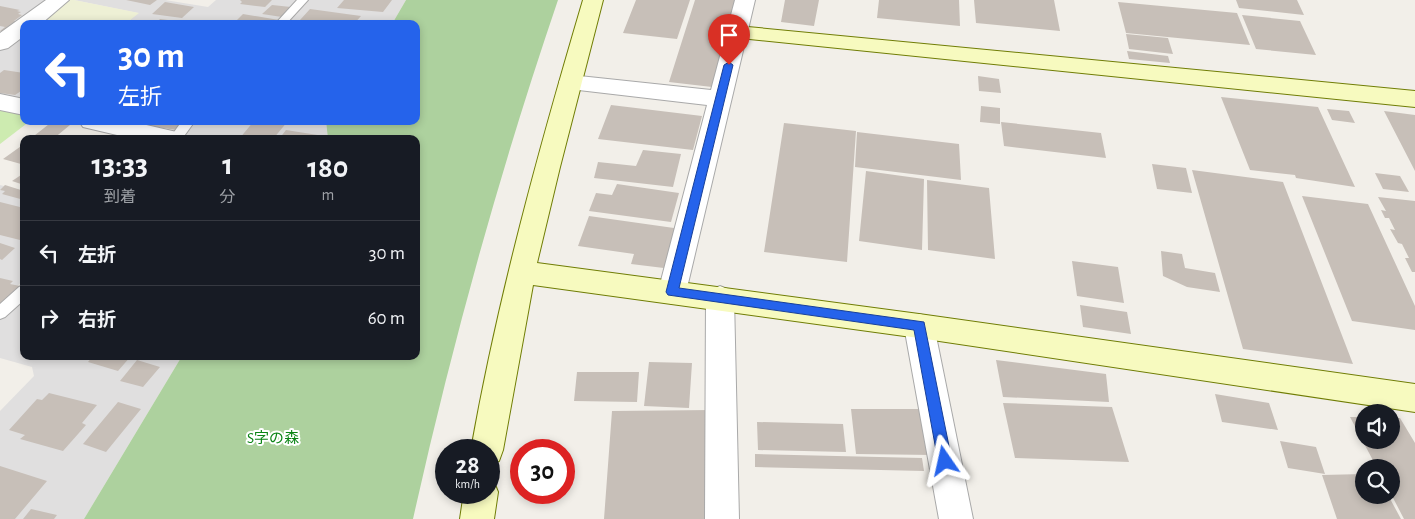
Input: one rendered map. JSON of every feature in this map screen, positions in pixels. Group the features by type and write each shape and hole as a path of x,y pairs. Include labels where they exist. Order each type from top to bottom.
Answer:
{"street":[{"path":"32,20 59,0"},
{"path":"489,439 521,272 593,0"},
{"path":"672,292 745,0"},
{"path":"0,43 20,29"},
{"path":"737,32 1415,99"},
{"path":"570,82 720,98"},
{"path":"0,102 20,106"},
{"path":"109,125 155,135"},
{"path":"521,272 919,326 1415,398"},
{"path":"720,298 722,519"},
{"path":"919,326 956,519"},
{"path":"477,519 479,504"}],"lane":[{"path":"284,20 303,0"},
{"path":"177,135 185,125"},
{"path":"0,313 20,295"}],"shaded area":[{"path":"0,0 53,0 25,20 20,20 20,23 8,32 0,31"},
{"path":"74,0 165,0 208,7 216,0 298,0 280,20 130,20 138,13"},
{"path":"306,0 406,0 394,20 288,20"},
{"path":"20,36 20,100 0,96 0,49"},
{"path":"193,125 326,125 328,135 185,135"},
{"path":"0,185 20,190 20,284 0,301"},
{"path":"20,296 20,360 180,360 84,519 0,519 0,411 34,376 32,367 0,358 0,315"}],"green space":[{"path":"67,0 139,13 130,20 40,20"},
{"name":"S字の森","path":"406,0 558,0 516,128 478,258 444,388 413,519 84,519 180,360 420,360 420,135 328,135 326,125 420,125 420,20 394,20"},
{"path":"0,108 20,113 20,125 25,125 0,144"}],"building":[{"path":"126,0 157,0 150,5"},
{"path":"240,0 272,0 265,7 240,4 242,2"},
{"path":"344,0 392,0 383,12 337,8"},
{"path":"636,0 690,0 677,39 623,33"},
{"path":"695,0 735,0 712,87 669,82"},
{"path":"785,0 819,0 814,26 781,22"},
{"path":"879,0 959,0 960,26 877,18"},
{"path":"974,0 1054,0 1060,31 976,23"},
{"path":"1236,0 1297,0 1304,15 1239,8"},
{"path":"165,2 194,7 182,18 152,14"},
{"path":"1118,2 1237,13 1250,45 1126,33"},
{"path":"272,5 291,7 282,17 262,14"},
{"path":"0,6 20,10 17,11 21,12 18,14 22,15 14,21 20,22 20,26 12,33 0,31 5,27 0,26"},
{"path":"310,9 361,16 358,20 300,20"},
{"path":"243,14 279,20 237,20"},
{"path":"1242,15 1300,21 1316,55 1256,49"},
{"path":"1126,34 1168,38 1173,54 1129,49"},
{"path":"1127,51 1168,56 1170,63 1129,59"},
{"path":"4,70 20,72 20,92 15,95 0,93 0,73"},
{"path":"978,76 999,79 1001,93 979,91"},
{"path":"1221,97 1318,107 1355,187 1296,178 1295,175 1250,170"},
{"path":"611,105 702,116 693,150 598,139"},
{"path":"981,106 1000,108 1000,124 980,122"},
{"path":"1327,109 1349,111 1355,123 1332,120"},
{"path":"1384,111 1415,115 1415,171"},
{"path":"1001,122 1101,133 1106,158 1004,146"},
{"path":"784,123 856,131 847,262 764,252"},
{"path":"48,125 70,125 58,135 35,135"},
{"path":"144,125 180,125 176,130"},
{"path":"251,125 285,125 276,135 242,135"},
{"path":"286,130 318,135 282,135"},
{"path":"857,132 959,144 961,180 855,167"},
{"path":"20,147 20,164 3,159"},
{"path":"643,150 681,154 673,187 594,178 598,162 636,166"},
{"path":"1152,164 1186,168 1192,193 1157,189"},
{"path":"1192,170 1283,182 1353,364 1243,349"},
{"path":"866,171 924,179 922,250 859,241"},
{"path":"1375,173 1400,176 1409,192 1383,189"},
{"path":"20,176 20,184 12,181"},
{"path":"927,180 989,188 995,259 928,250"},
{"path":"617,184 679,193 671,222 589,211 596,193 612,195"},
{"path":"5,185 20,190 20,199 2,194 5,191 0,190"},
{"path":"1302,196 1368,204 1415,306 1415,330 1352,321"},
{"path":"1378,197 1415,201 1415,272 1412,272 1405,258 1409,258 1402,244 1398,243 1390,229 1395,230 1389,218 1385,218 1381,210 1386,211"},
{"path":"0,202 20,207 20,240 0,235"},
{"path":"589,216 681,229 672,269 631,264 634,254 578,246"},
{"path":"0,243 15,248 2,260 0,259"},
{"path":"1161,251 1182,254 1185,268 1215,273 1220,292 1187,287 1163,276"},
{"path":"1072,261 1118,267 1124,303 1077,296"},
{"path":"0,278 13,281 10,284 20,286 0,305"},
{"path":"1080,305 1127,312 1131,334 1083,327"},
{"path":"90,360 128,360 118,371 88,362"},
{"path":"137,360 160,367 143,387 120,381"},
{"path":"996,360 1106,374 1109,402 1003,397"},
{"path":"649,362 692,363 689,408 644,406"},
{"path":"577,372 639,372 637,402 574,401"},
{"path":"49,393 97,405 82,423 86,425 63,451 20,439 25,435 9,430 37,399 42,400"},
{"path":"1215,394 1269,403 1278,430 1222,422"},
{"path":"118,402 141,409 106,452 83,444"},
{"path":"1003,403 1112,407 1129,462 1015,458"},
{"path":"851,409 924,409 933,455 856,454"},
{"path":"712,410 714,519 604,519 612,411"},
{"path":"1350,417 1355,417 1355,426"},
{"path":"1400,418 1415,443 1415,519 1404,519 1396,504 1400,504 1400,459 1372,459 1367,449 1400,449"},
{"path":"757,422 843,424 846,452 758,450"},
{"path":"1280,441 1316,447 1325,474 1288,468"},
{"path":"755,454 922,458 924,471 755,467"},
{"path":"0,466 47,481 15,519 0,519"},
{"path":"1355,474 1355,504 1393,504 1401,519 1337,519 1322,475"},
{"path":"31,509 57,515 54,519 23,519"}],"route":[{"path":"729,65 672,292 919,326 945,461"}]}
